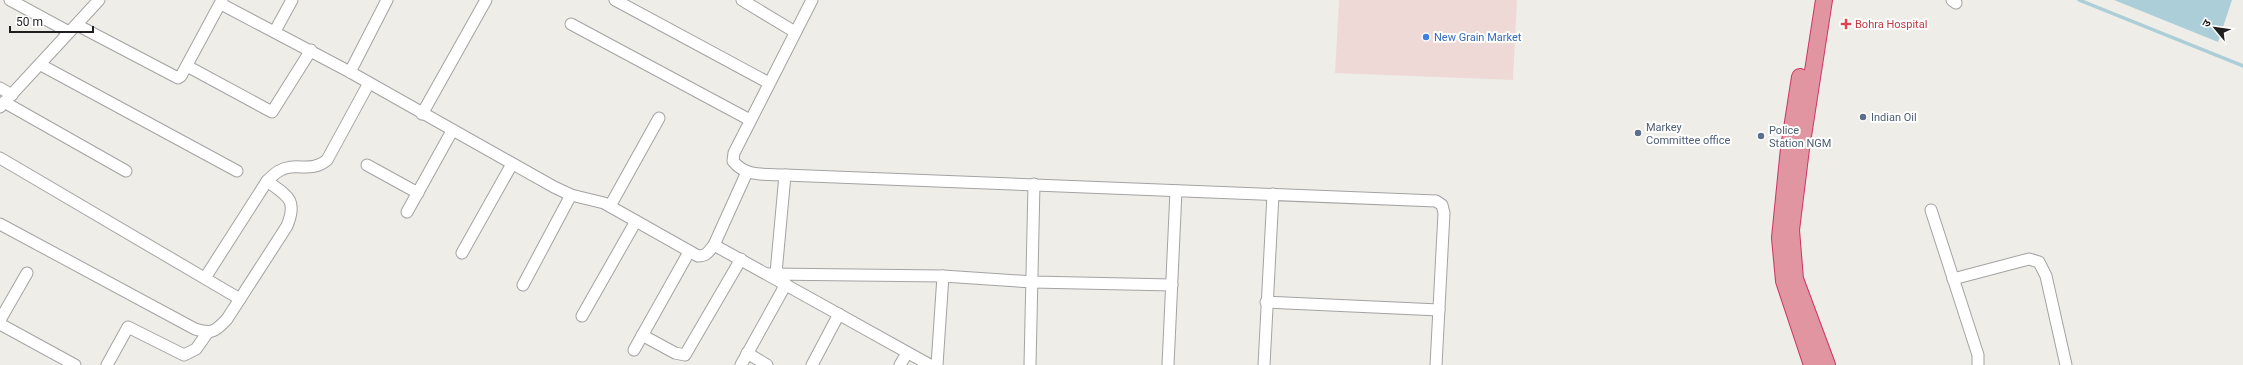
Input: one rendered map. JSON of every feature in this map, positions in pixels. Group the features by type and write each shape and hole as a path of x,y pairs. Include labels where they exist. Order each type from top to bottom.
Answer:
{"highway":[{"path":"1812,365 1790,280 1780,230 1789,148 1813,0"},
{"path":"1824,0 1801,149 1791,230 1790,280 1827,365"}],"street":[{"path":"10,0 175,78 181,76 222,2 311,50 512,164 571,195 610,206 689,252 704,256 714,244 748,172"},
{"path":"5,101 99,0"},
{"path":"275,31 292,0"},
{"path":"350,72 388,0"},
{"path":"422,114 486,0"},
{"path":"616,0 769,82"},
{"path":"742,0 795,32"},
{"path":"812,0 734,153 733,161 740,169 748,172 784,175 1034,184 1176,191 1429,199 1442,205 1444,213 1436,365"},
{"path":"571,24 750,120"},
{"path":"187,66 272,112 311,50"},
{"path":"40,65 237,171"},
{"path":"205,278 267,180 279,170 290,167 319,166 327,160 370,83"},
{"path":"0,88 5,101 126,172"},
{"path":"610,206 659,118"},
{"path":"407,212 452,131"},
{"path":"0,158 240,299"},
{"path":"462,253 512,164"},
{"path":"367,165 418,193"},
{"path":"772,273 784,175"},
{"path":"0,224 195,329 208,332 217,329 227,319 287,226 292,214 293,207 290,200 267,180"},
{"path":"1030,365 1034,184"},
{"path":"1168,365 1176,191"},
{"path":"1264,365 1266,302 1273,194"},
{"path":"523,285 571,195"},
{"path":"1931,210 1978,355 1978,365"},
{"path":"582,316 636,221"},
{"path":"714,244 772,273 786,284 930,365"},
{"path":"634,350 689,252"},
{"path":"642,335 674,353 685,355 742,259"},
{"path":"1953,279 2029,259 2039,262 2046,276 2066,365"},
{"path":"0,320 27,273"},
{"path":"772,273 943,276 1033,282 1172,285"},
{"path":"937,365 943,276"},
{"path":"741,365 786,284"},
{"path":"1266,302 1439,310"},
{"path":"812,365 839,314"},
{"path":"0,324 75,365"},
{"path":"107,365 128,326 184,355 196,349 208,332"},
{"path":"747,353 767,365"},
{"path":"900,365 907,353"}],"shaded area":[{"name":"New Grain Market","path":"1339,0 1517,0 1513,80 1335,73"}],"water":[{"path":"2114,0 2232,0 2218,42"}],"waterway":[{"path":"2079,0 2243,66"}],"place":[{"name":"Bohra Hospital","path":"1846,24"},
{"name":"New Grain Market","path":"1426,37"},
{"name":"Indian Oil","path":"1863,117"},
{"name":"Markey Committee office","path":"1638,133"},
{"name":"Police Station NGM","path":"1761,136"}]}
